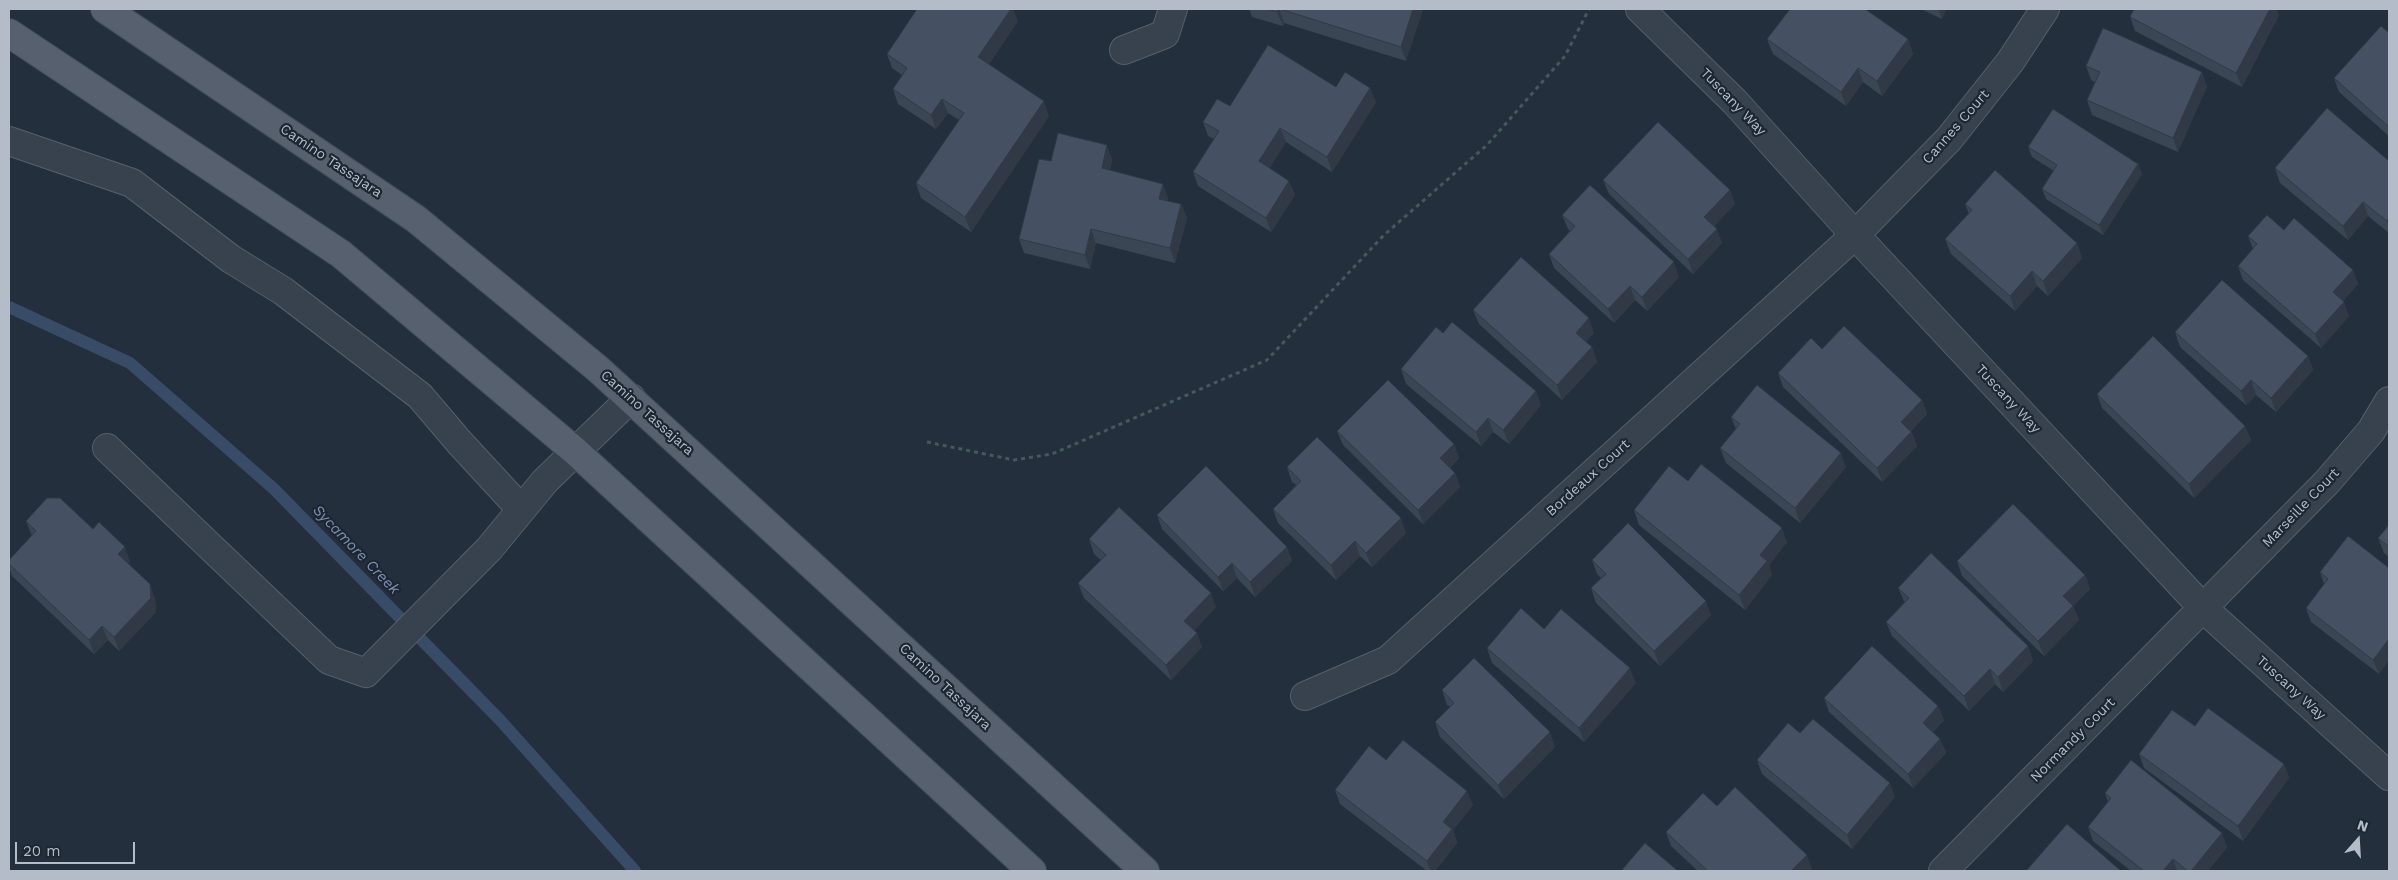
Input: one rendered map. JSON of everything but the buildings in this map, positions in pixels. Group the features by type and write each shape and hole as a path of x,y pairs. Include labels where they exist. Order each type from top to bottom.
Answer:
{"main road":[{"name":"Camino Tassajara","path":"105,9 416,218 632,398 1145,871"},
{"path":"9,33 341,254 575,451 1032,871"}],"street":[{"path":"1124,50 1165,34 1174,9"},
{"name":"Tuscany Way","path":"1640,9 1736,102 1855,236 2204,609 2389,776"},
{"name":"Cannes Court","path":"1855,236 1949,139 2010,62 2044,9"},
{"path":"9,142 132,183 231,258 283,291 420,396 521,509"},
{"name":"Bordeaux Court","path":"1305,696 1388,660 1855,236"},
{"path":"107,448 329,660 366,673 477,560 545,481 632,398"},
{"name":"Marseille Court","path":"2204,609 2327,482 2371,431 2389,400"},
{"name":"Normandy Court","path":"1943,871 2204,609"}],"path":[{"path":"927,442 1014,460 1052,454 1267,360 1384,235 1487,145 1565,56 1589,9"}],"waterway":[{"name":"Sycamore Creek","path":"9,307 130,363 274,489 500,720 635,871"}]}
